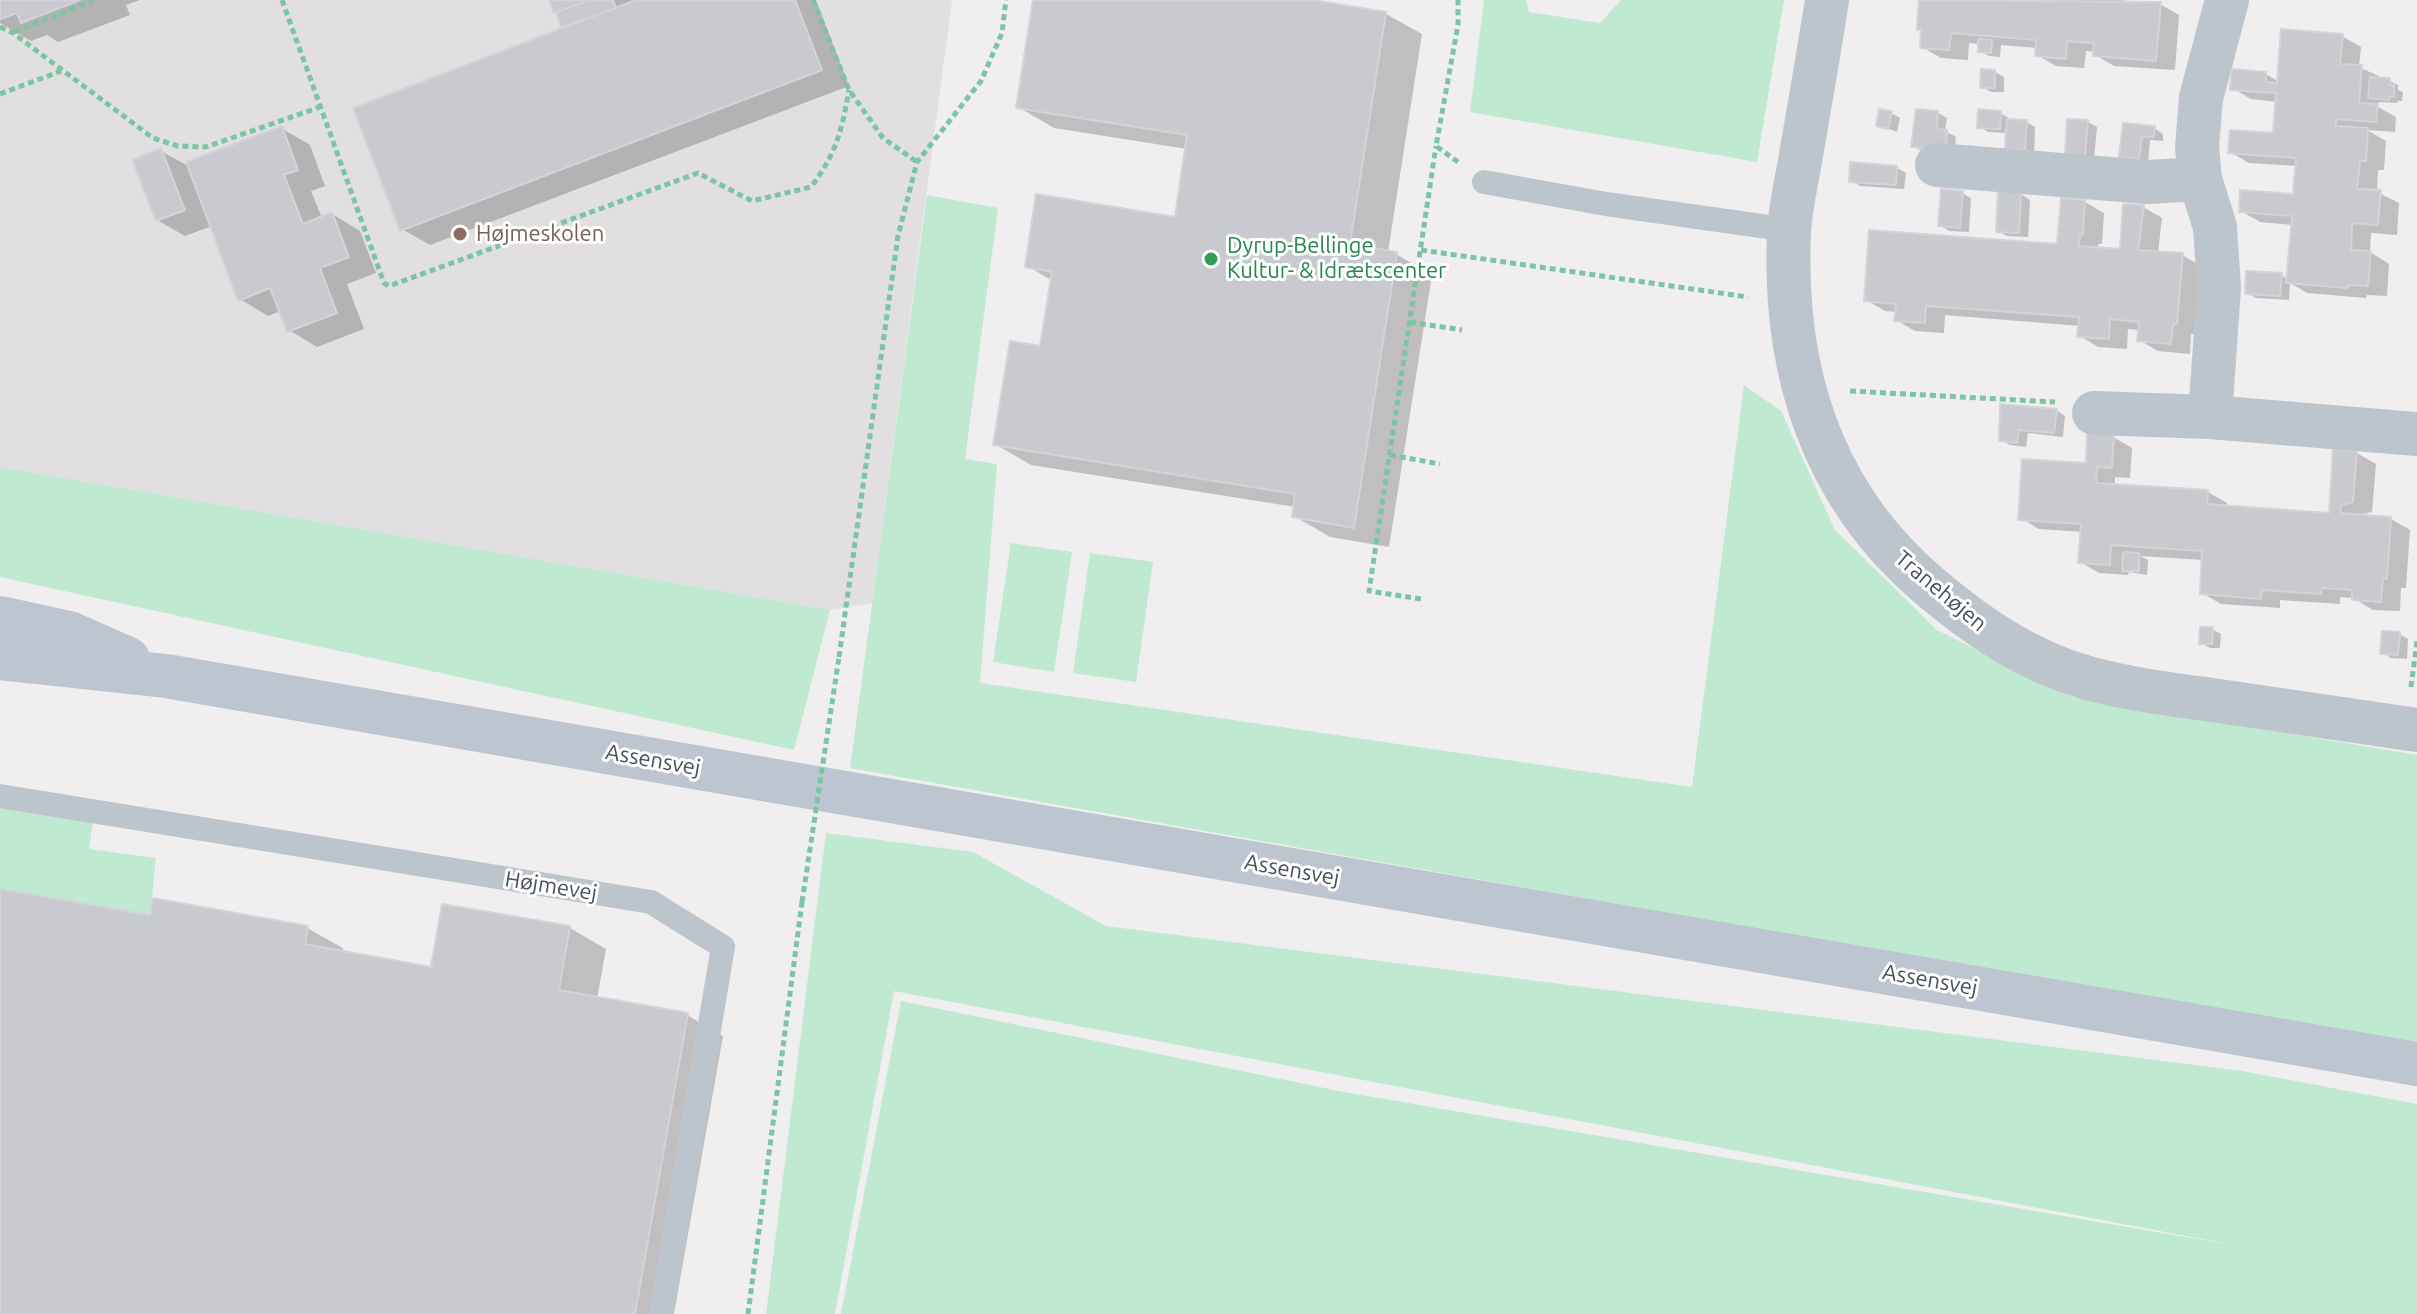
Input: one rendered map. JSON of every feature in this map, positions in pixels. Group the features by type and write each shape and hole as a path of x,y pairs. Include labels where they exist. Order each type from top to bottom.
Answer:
{"main road":[{"name":"Assensvej","path":"0,618 69,633 166,676"},
{"path":"0,638 122,656"},
{"name":"Assensvej","path":"0,658 166,676 2417,1064"}],"street":[{"name":"Tranehøjen","path":"1827,0 1789,230 1789,303 1802,388 1827,456 1868,522 1913,573 1965,617 2024,654 2089,678 2145,689 2417,730"},
{"path":"2210,417 2219,288 2215,227 2200,179 2197,147 2201,98 2227,0"},
{"path":"1937,165 2148,182 2200,179"},
{"path":"2094,413 2210,417 2417,434"}],"lane":[{"path":"1484,182 1606,204 1789,230"},
{"name":"Højmevej","path":"0,796 651,902 723,947 661,1314"}],"path":[{"path":"13,33 94,0"},
{"path":"282,0 384,283 389,286 698,173 752,201 811,187 827,166 840,138 849,90"},
{"path":"813,0 849,90 883,138 917,162"},
{"path":"748,1314 802,902 898,236 917,162 981,81 1002,33 1006,0"},
{"path":"1421,599 1369,591 1436,146 1458,25 1458,0"},
{"path":"0,27 13,33 153,138 178,146 206,147 320,107"},
{"path":"0,94 62,70"},
{"path":"1436,146 1484,182"},
{"path":"1421,250 1789,303"},
{"path":"1410,322 1462,330"},
{"path":"1802,388 2070,402 2094,413"},
{"path":"1390,455 1440,464"}],"shaded area":[{"name":"Højmeskolen","path":"0,0 952,0 872,603 830,610 0,467"}],"green space":[{"path":"1484,0 1526,0 1529,12 1600,23 1621,0 1784,0 1757,162 1470,112"},
{"path":"927,195 998,208 965,459 997,464 980,683 1692,787 1744,385 1781,411 1835,530 1937,630 2070,696 2417,755 2417,1046 850,768"},
{"path":"0,467 830,610 794,750 0,577"},
{"path":"1011,543 1072,552 1054,672 993,662"},
{"path":"1090,553 1153,562 1136,682 1073,673"},
{"path":"0,807 93,822 89,849 156,858 150,915 0,889"},
{"path":"826,833 973,852 1106,926 2242,1071 2417,1104 2417,1314 841,1314 901,1001 1344,1092 2244,1247 894,991 835,1314 766,1314"}],"building":[{"path":"0,0 80,0 21,23 17,13 0,19"},
{"path":"549,0 589,0 554,13"},
{"path":"589,0 613,0 616,8 561,28 556,12"},
{"path":"636,0 795,0 822,70 400,231 353,108"},
{"name":"Dyrup-Bellinge Kultur- & Idrætscenter","path":"1033,0 1313,0 1386,12 1350,244 1397,252 1354,528 1292,517 1295,494 993,445 1010,341 1040,346 1052,272 1025,267 1036,194 1175,217 1187,135 1016,108"},
{"path":"1919,0 2161,2 2156,61 2093,56 2094,43 2067,41 2066,59 2035,56 2036,40 1951,33 1949,50 1920,48 1921,30 1917,30"},
{"path":"2281,29 2343,34 2340,64 2362,65 2359,103 2378,104 2376,122 2336,119 2336,126 2368,128 2366,161 2360,160 2357,189 2381,190 2378,225 2352,223 2351,250 2371,251 2368,286 2348,285 2348,288 2286,283 2292,216 2239,212 2240,190 2293,194 2296,158 2228,153 2230,130 2273,133 2276,93 2230,90 2232,69 2266,72 2266,82 2277,83"},
{"path":"1978,39 1992,40 1991,53 1978,52"},
{"path":"1981,69 1995,70 1995,88 1980,88"},
{"path":"2370,77 2390,78 2390,85 2394,85 2394,97 2389,97 2389,100 2368,98"},
{"path":"1879,109 1892,111 1888,129 1876,126"},
{"path":"1916,109 1938,111 1937,129 1947,130 1946,150 1911,147"},
{"path":"1978,109 2001,111 2000,129 1977,128"},
{"path":"2007,119 2027,120 2025,150 2005,149"},
{"path":"2067,119 2088,120 2085,156 2065,154"},
{"path":"2123,123 2155,126 2154,137 2142,136 2139,159 2119,157"},
{"path":"282,126 298,170 284,175 303,224 332,212 349,257 320,268 337,313 287,332 270,288 238,301 186,162"},
{"path":"161,148 185,210 156,221 132,160"},
{"path":"1850,162 1897,166 1896,185 1849,182"},
{"path":"1941,189 1963,191 1960,228 1938,226"},
{"path":"1998,191 2021,192 2019,233 1996,232"},
{"path":"2061,198 2085,200 2083,234 2080,234 2079,246 2120,249 2123,204 2144,205 2138,250 2183,253 2177,324 2173,325 2171,344 2137,341 2139,322 2110,319 2109,339 2077,337 2079,317 1926,306 1925,323 1894,321 1896,304 1864,301 1869,230 2057,244"},
{"path":"2246,271 2282,273 2280,296 2245,294"},
{"path":"2000,404 2057,409 2054,433 2019,430 2017,443 1999,441"},
{"path":"2087,433 2114,435 2112,468 2097,467 2096,483 2208,490 2207,504 2329,513 2333,449 2357,451 2353,502 2341,505 2340,513 2391,517 2387,579 2383,578 2381,602 2352,600 2352,590 2322,588 2321,594 2262,590 2261,599 2200,594 2202,551 2111,545 2110,565 2078,563 2081,524 2018,520 2022,459 2086,463"},
{"path":"2123,552 2139,553 2139,571 2122,571"},
{"path":"2200,627 2213,627 2212,644 2199,644"},
{"path":"2382,631 2400,632 2398,655 2380,654"},
{"path":"0,889 150,915 153,898 308,926 305,944 431,967 442,904 570,926 559,990 688,1013 635,1314 0,1314"}],"place":[{"name":"Højmeskolen","path":"460,234"},
{"name":"Dyrup-Bellinge Kultur- & Idrætscenter","path":"1211,259"}]}
